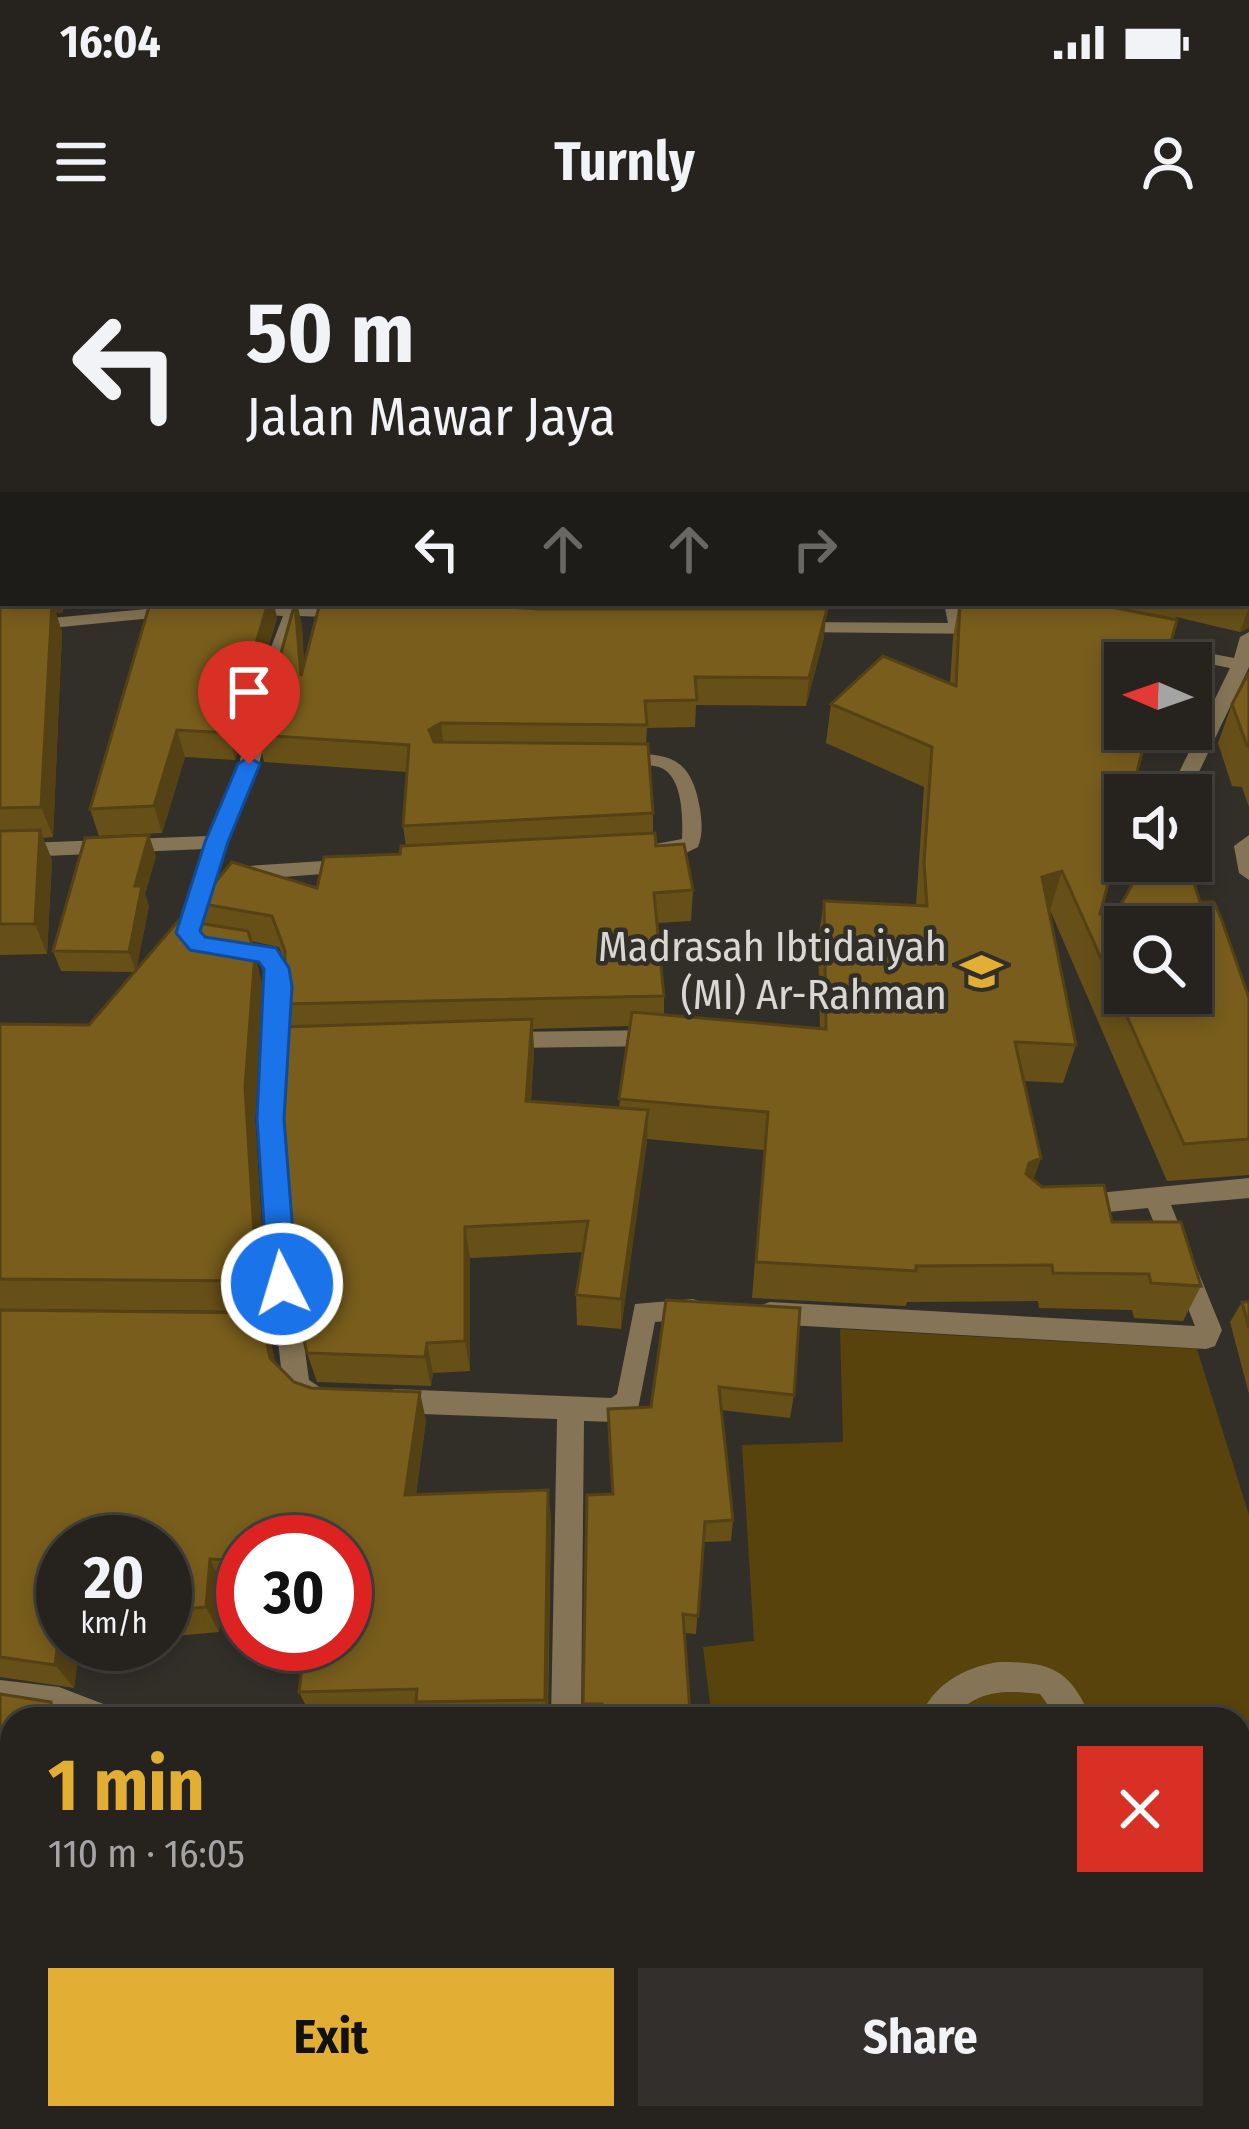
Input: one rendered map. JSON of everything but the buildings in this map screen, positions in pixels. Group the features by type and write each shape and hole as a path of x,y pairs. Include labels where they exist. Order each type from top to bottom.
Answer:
{"street":[{"path":"568,240 646,240"},
{"path":"954,606 957,627"},
{"path":"0,628 186,608"},
{"path":"229,608 379,616"},
{"path":"294,609 249,764 217,842 188,933 190,940 267,954 276,968 288,1048 271,1119 274,1327 304,1395 614,1410 629,1401 644,1312 733,1311 1206,1338 1209,1330 1157,1199"},
{"path":"772,627 1006,630"},
{"path":"1188,774 1241,664 1249,637"},
{"path":"1212,659 1241,664"},
{"path":"600,760 661,761 674,766 686,781 691,842 682,848 625,853"},
{"path":"0,851 217,842"},
{"path":"1249,842 1244,856 1249,873"},
{"path":"207,876 380,864"},
{"path":"486,1040 684,1038"},
{"path":"1051,1207 1249,1188"},
{"path":"566,1707 571,1409"},
{"path":"941,1707 991,1672 1048,1680 1067,1707"},
{"path":"0,1695 72,1707"}],"shaded area":[{"path":"840,1329 1197,1349 1249,1515 1249,1707 710,1707 703,1647 754,1641 742,1445 843,1442"}],"place":[{"name":"Madrasah Ibtidaiyah (MI) Ar-Rahman","path":"981,971"}],"route":[{"path":"249,764 217,842 188,933 198,944 267,954 276,968 277,1048 271,1119 282,1284"}]}
